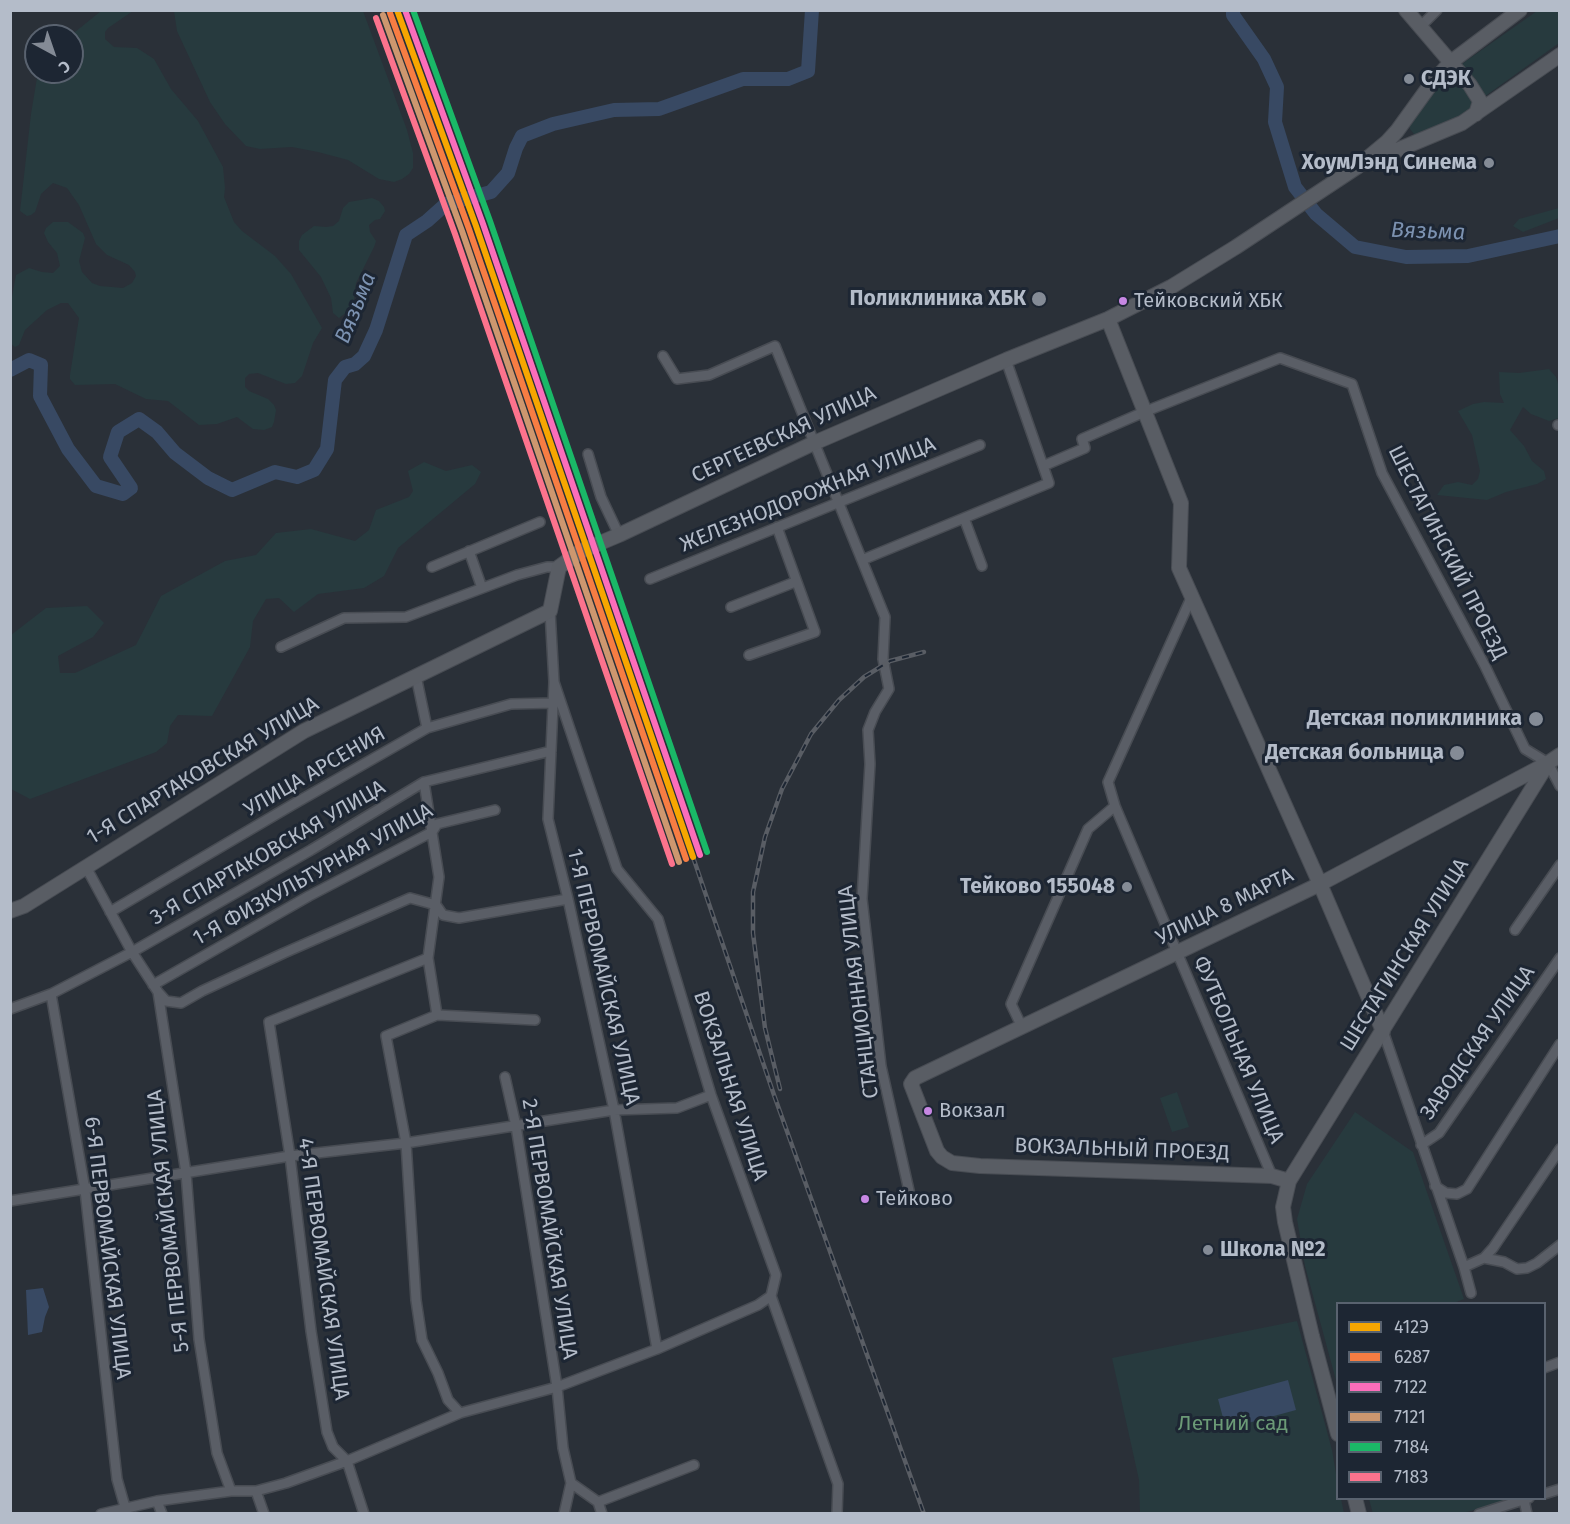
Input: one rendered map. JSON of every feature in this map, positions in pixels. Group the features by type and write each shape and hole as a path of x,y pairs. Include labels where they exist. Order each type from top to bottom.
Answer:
{"street":[{"path":"1406,10 1451,62 1480,101 1476,114"},
{"path":"1420,27 1437,10"},
{"path":"1357,166 1397,131 1431,84 1451,62 1520,10"},
{"path":"1357,166 1411,146 1462,123 1560,55"},
{"path":"1397,131 1402,141 1411,146"},
{"name":"СЕРГЕЕВСКАЯ УЛИЦА","path":"559,567 581,551 814,443 1006,360 1108,319 1171,286 1357,166"},
{"path":"1108,319 1180,503 1179,568 1383,1031 1471,1293"},
{"name":"СТАНЦИОННАЯ УЛИЦА","path":"663,356 677,379 709,375 775,346 885,617 883,659 889,689 875,712 868,730 870,764 862,899 881,1066 910,1195"},
{"name":"ШЕСТАГИНСКИЙ ПРОЕЗД","path":"1144,411 1280,358 1352,384 1382,473 1485,666 1525,749 1554,759"},
{"path":"862,560 1049,483 1006,360"},
{"path":"1043,466 1085,448 1082,439 1144,411"},
{"name":"ЖЕЛЕЗНОДОРОЖНАЯ УЛИЦА","path":"650,579 980,445"},
{"path":"588,454 601,497 619,535"},
{"path":"964,518 982,566"},
{"path":"432,567 540,522"},
{"path":"749,656 814,632 777,527"},
{"path":"469,551 482,588"},
{"path":"281,647 344,618 406,617 517,575 547,567 559,567 550,611"},
{"path":"731,607 795,582"},
{"name":"ФУТБОЛЬНАЯ УЛИЦА","path":"1192,596 1108,782 1115,806 1272,1176"},
{"name":"1-Я СПАРТАКОВСКАЯ УЛИЦА","path":"10,912 24,906 304,731 550,611"},
{"name":"1-Я ПЕРВОМАЙСКАЯ УЛИЦА","path":"550,611 554,682 548,819 568,899 614,1110 657,1349"},
{"path":"416,676 428,729"},
{"name":"ВОКЗАЛЬНАЯ УЛИЦА","path":"554,682 617,869 658,919 711,1095 776,1275 771,1296 838,1484 837,1514"},
{"name":"УЛИЦА АРСЕНИЯ","path":"110,912 292,805 428,729 511,704 553,703"},
{"name":"3-Я СПАРТАКОВСКАЯ УЛИЦА","path":"10,1009 51,994 132,952 311,850 424,782 551,751"},
{"path":"1554,759 1560,786"},
{"name":"УЛИЦА 8 МАРТА","path":"952,1162 942,1157 937,1151 911,1088 915,1078 1320,885 1554,759"},
{"name":"ШЕСТАГИНСКАЯ УЛИЦА","path":"1289,1181 1554,759"},
{"path":"424,782 439,877 428,958 437,1015"},
{"path":"1022,1027 1011,1004 1088,829 1115,806"},
{"name":"1-Я ФИЗКУЛЬТУРНАЯ УЛИЦА","path":"155,988 309,896 432,832 437,824 495,810"},
{"path":"1515,930 1560,865"},
{"name":"5-Я ПЕРВОМАЙСКАЯ УЛИЦА","path":"86,867 132,952 155,988 186,1173 199,1339 217,1454 231,1491"},
{"path":"155,988 166,1001 180,1003 212,986 410,898 436,905 443,915 459,918 568,899"},
{"name":"4-Я ПЕРВОМАЙСКАЯ УЛИЦА","path":"364,1514 347,1461 333,1447 327,1432 311,1331 290,1156 268,1022 428,958"},
{"name":"ЗАВОДСКАЯ УЛИЦА","path":"1421,1145 1439,1133 1560,958"},
{"name":"6-Я ПЕРВОМАЙСКАЯ УЛИЦА","path":"51,994 85,1190 117,1479 125,1507"},
{"path":"460,1413 448,1400 422,1340 416,1300 406,1143 386,1036 437,1015 534,1020"},
{"path":"1435,1186 1446,1193 1457,1194 1467,1189 1560,1044"},
{"name":"2-Я ПЕРВОМАЙСКАЯ УЛИЦА","path":"505,1077 516,1126 557,1387 563,1448 571,1483"},
{"path":"10,1202 290,1156 406,1143 614,1110 677,1108 711,1095"},
{"path":"1464,1267 1484,1258 1560,1149"},
{"name":"ВОКЗАЛЬНЫЙ ПРОЕЗД","path":"952,1162 980,1166 1272,1176 1289,1181"},
{"path":"1289,1181 1283,1207 1285,1222 1336,1426"},
{"path":"1484,1258 1504,1262 1517,1269 1527,1268 1560,1245"},
{"path":"101,1514 157,1501 231,1491 256,1491 286,1483 347,1461 460,1413 557,1387 657,1349 759,1305 771,1296"},
{"path":"1546,1368 1560,1362"},
{"path":"598,1502 694,1465"},
{"path":"564,1514 571,1483 598,1502 602,1514"},
{"path":"256,1491 264,1514"},
{"path":"1479,1514 1524,1500"},
{"path":"157,1501 162,1514"}],"green space":[{"path":"101,11 133,11 108,28 105,32 105,39 114,47 137,48 154,59 171,89 198,121 223,167 224,197 234,222 242,231 275,256 291,274 322,328 313,343 302,376 295,383 286,384 258,373 249,374 245,378 245,387 249,391 268,399 274,405 276,410 272,427 264,430 253,429 237,417 217,424 199,425 168,401 146,399 115,384 75,385 70,375 79,318 68,303 61,303 47,310 25,330 19,345 15,347 11,344 11,302 16,275 29,268 53,273 60,266 57,253 44,233 53,222 68,222 83,233 85,238 79,261 82,272 92,283 123,288 132,283 136,276 129,265 107,255 96,244 79,205 67,188 53,183 41,194 35,212 27,216 20,211 36,84 84,84 84,25"},
{"path":"174,11 363,11 407,130 413,153 413,168 409,174 394,182 379,179 348,160 318,152 292,147 260,149 246,146 225,124 210,102 177,31"},
{"path":"1537,11 1559,11 1559,43 1484,97 1459,66"},
{"path":"1453,73 1477,99 1473,109 1420,135 1414,134 1410,129 1410,124 1420,108"},
{"path":"372,198 379,201 385,211 380,219 369,225 370,232 376,241 356,283 354,300 347,312 339,318 333,313 331,298 321,277 299,250 299,241 302,235 314,226 333,226 339,221 343,208 349,202"},
{"path":"1559,208 1559,218 1523,232 1513,226 1519,219"},
{"path":"1549,369 1556,377 1559,387 1559,418 1549,421 1531,414 1523,407 1510,430 1524,446 1532,461 1544,471 1546,479 1487,500 1437,495 1444,485 1458,482 1472,485 1478,479 1480,471 1472,435 1458,411 1484,402 1504,403 1500,394 1499,372 1519,373"},
{"path":"424,462 446,471 472,465 481,472 475,484 398,548 384,576 364,588 318,594 294,612 279,598 266,599 253,621 250,647 212,716 178,715 170,726 167,743 156,752 30,799 11,789 11,635 46,608 87,606 104,623 93,637 58,656 60,673 75,673 136,645 161,596 225,561 256,555 276,533 311,529 355,541 369,530 376,510 409,497 413,491 408,471"},
{"path":"1177,1092 1189,1127 1172,1132 1160,1098"},
{"path":"1355,1112 1413,1152 1464,1299 1456,1302 1336,1302 1336,1380 1305,1266 1297,1219 1307,1184"},
{"name":"Летний сад","path":"1297,1321 1332,1450 1336,1474 1336,1500 1341,1500 1344,1513 1140,1513 1139,1480 1112,1358"},
{"path":"1369,1500 1511,1500 1463,1513 1373,1514"}],"water":[{"path":"43,1288 49,1307 42,1332 28,1335 26,1290"},
{"path":"1288,1380 1296,1410 1226,1429 1218,1399"}],"waterway":[{"name":"Вязьма","path":"10,370 29,360 41,365 40,396 68,449 96,486 123,494 131,488 110,457 118,432 139,419 157,432 175,453 208,478 232,490 275,472 297,477 314,470 327,449 335,380 345,367 355,364 364,356 376,330 406,235 446,204 491,192 508,173 522,136 553,124 614,110 659,109 743,79 788,79 808,71 812,10"},
{"name":"Вязьма","path":"1233,10 1233,15 1264,59 1277,87 1275,122 1295,187 1316,214 1355,247 1406,257 1468,256 1560,236"}],"railway":[{"path":"780,1089 765,1028 753,933 753,892 765,837 782,789 811,734 839,700 864,677 890,661 924,652"},
{"path":"693,857 774,1095 924,1514"}],"transit line":[{"name":"412Э","path":"397,10 476,226 693,857"},
{"name":"7122","path":"405,10 483,224 700,855"},
{"name":"7184","path":"413,10 490,221 707,852"},
{"name":"6287","path":"390,13 469,229 686,859"},
{"name":"7121","path":"383,15 462,231 679,862"},
{"name":"7183","path":"376,18 455,234 672,864"}],"place":[{"name":"СДЭК","path":"1409,79"},
{"name":"ХоумЛэнд Синема","path":"1489,163"},
{"name":"Поликлиника ХБК","path":"1039,299"},
{"name":"Тейковский ХБК","path":"1123,301"},
{"name":"Детская поликлиника","path":"1536,719"},
{"name":"Детская больница","path":"1457,753"},
{"name":"Тейково 155048","path":"1127,887"},
{"name":"Вокзал","path":"928,1111"},
{"name":"Тейково","path":"865,1199"},
{"name":"Школа №2","path":"1208,1250"}]}
